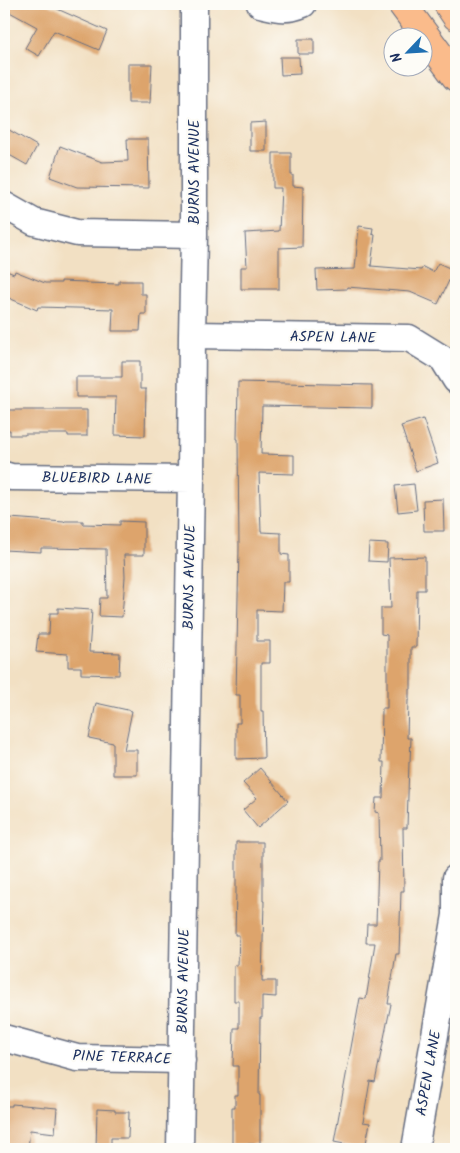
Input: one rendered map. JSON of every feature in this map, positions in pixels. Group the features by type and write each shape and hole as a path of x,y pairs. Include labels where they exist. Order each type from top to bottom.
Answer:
{"main road":[{"path":"402,4 456,77"},
{"path":"448,4 456,16"}],"street":[{"name":"BURNS AVENUE","path":"180,1149 194,235 194,4"},
{"path":"260,4 281,9 297,7 303,4"},
{"path":"4,205 34,222 77,233 194,235"},
{"name":"ASPEN LANE","path":"192,335 408,338 443,359 456,380"},
{"name":"BLUEBIRD LANE","path":"4,475 11,477 191,479"},
{"name":"ASPEN LANE","path":"415,1149 456,915 456,878"},
{"name":"PINE TERRACE","path":"4,1038 77,1058 182,1060"}],"building":[{"path":"4,4 46,4 107,31 99,50 54,31 39,56 25,48 37,27 4,9"},
{"path":"298,39 314,39 314,54 298,54"},
{"path":"280,57 299,57 300,74 281,75"},
{"path":"128,64 152,64 150,103 128,103"},
{"path":"266,122 266,151 250,151 250,123"},
{"path":"4,127 37,146 27,165 4,152"},
{"path":"127,139 148,139 149,188 77,187 50,177 60,146 102,162 128,161"},
{"path":"273,153 291,153 293,186 303,187 302,247 279,248 279,289 241,289 241,267 247,267 245,233 279,231 281,188 273,188"},
{"path":"359,226 373,228 372,234 375,235 371,266 421,270 423,267 433,272 438,263 454,270 438,304 410,292 347,287 347,289 317,290 316,270 355,269"},
{"path":"4,270 14,274 15,271 45,283 61,283 61,281 119,284 119,281 141,281 141,294 146,294 146,314 141,314 140,331 112,331 113,309 38,307 37,310 4,296"},
{"path":"122,361 140,361 140,389 146,389 145,436 115,435 116,397 76,397 76,377 122,377"},
{"path":"238,382 372,385 372,408 262,406 261,454 294,455 294,474 259,473 261,532 281,533 281,554 289,555 289,582 283,582 282,611 257,610 257,641 270,641 270,663 261,663 261,711 263,711 264,758 236,759 236,723 240,723 240,695 236,695 239,548"},
{"path":"4,410 87,410 87,436 68,436 68,434 10,435 10,430 4,430"},
{"path":"423,419 438,463 416,471 401,426"},
{"path":"414,484 417,510 398,512 395,486"},
{"path":"443,499 444,531 424,531 423,500"},
{"path":"10,518 64,522 83,521 83,524 120,525 120,521 144,522 144,555 124,555 125,577 122,617 99,616 100,598 107,598 106,549 41,548 41,552 4,550 4,524 9,525"},
{"path":"369,543 388,544 387,562 368,561"},
{"path":"425,557 425,590 417,590 416,647 411,647 411,689 409,689 408,700 407,738 411,738 407,828 403,828 404,891 401,891 399,954 396,954 388,1004 391,1004 375,1082 370,1081 363,1122 370,1123 365,1148 334,1142 360,998 366,999 375,943 366,943 367,924 376,924 378,861 380,861 379,813 375,812 376,798 383,798 384,762 381,762 382,708 387,708 387,635 381,634 381,608 391,608 389,558"},
{"path":"58,608 92,610 89,652 120,653 119,675 81,674 81,667 68,667 68,654 36,652 38,634 49,634 50,613 58,613"},
{"path":"96,703 132,711 124,750 137,750 137,775 113,775 113,743 89,738"},
{"path":"260,768 288,801 258,828 243,810 257,798 243,783"},
{"path":"236,842 263,842 262,981 276,981 276,997 262,996 262,1018 260,1018 260,1144 232,1144 232,1107 235,1107 235,1095 238,1095 238,1066 233,1066 234,1028 239,1028 239,1001 234,1001 234,965 238,965 239,935 235,935"},
{"path":"12,1104 57,1108 55,1133 30,1130 28,1149 4,1149 4,1116 6,1106 12,1106"},
{"path":"97,1109 129,1112 128,1138 111,1138 111,1149 96,1149"}]}
